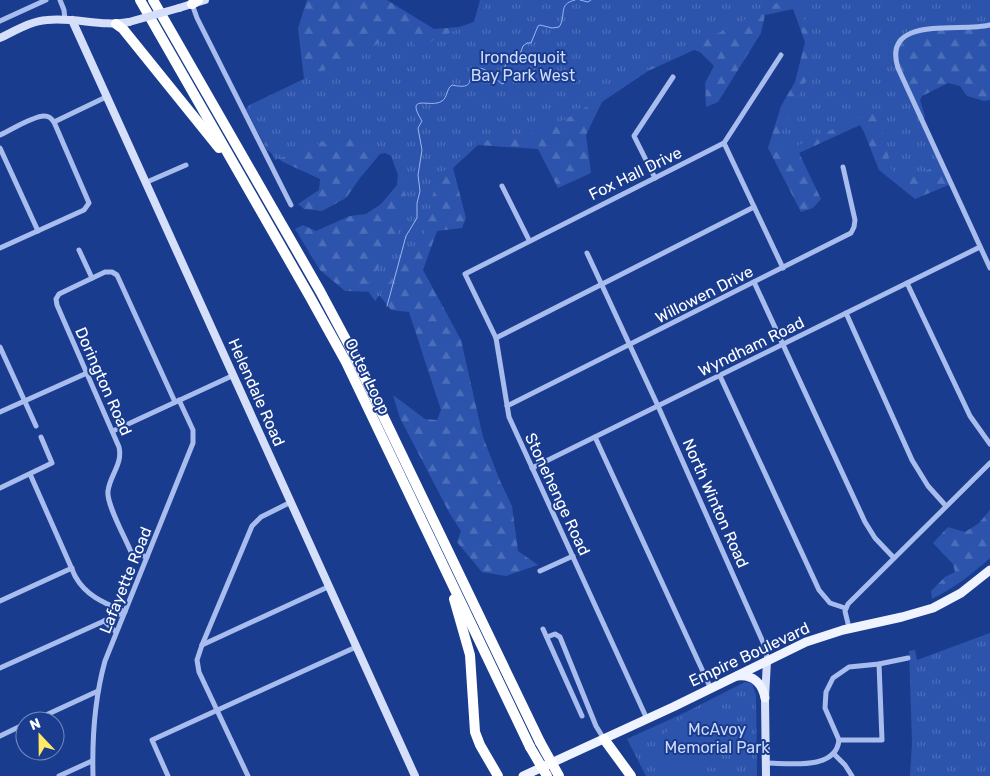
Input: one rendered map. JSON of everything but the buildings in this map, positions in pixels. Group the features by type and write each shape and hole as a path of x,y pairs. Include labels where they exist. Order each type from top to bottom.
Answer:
{"highway":[{"name":"Outer Loop","path":"140,0 346,362 441,560 535,744 559,776"},
{"name":"Outer Loop","path":"153,0 320,291 351,349 535,744 547,776"},
{"path":"116,24 124,29 210,136 264,215"},
{"path":"441,560 469,651 475,732 480,745 498,776"},
{"path":"604,739 630,776"}],"main road":[{"name":"Empire Boulevard","path":"523,776 647,719 806,642 848,628 902,618 933,608 960,593 990,570"},
{"path":"734,677 746,676 754,678 761,686 765,698"}],"street":[{"path":"0,21 46,0"},
{"path":"60,0 68,20"},
{"path":"0,38 39,21 68,20 95,24 116,24 205,0"},
{"path":"195,2 291,205"},
{"name":"Helendale Road","path":"68,20 147,182 415,776"},
{"path":"990,25 969,28 917,30 903,36 895,53 898,68 990,268"},
{"path":"780,55 724,143 783,268"},
{"path":"655,178 634,136 673,78"},
{"path":"54,122 106,97"},
{"path":"0,135 39,117 47,116 54,122 89,203 84,210 0,248"},
{"name":"Fox Hall Drive","path":"465,274 724,143"},
{"path":"0,148 38,231"},
{"path":"147,182 186,165"},
{"name":"Willowen Drive","path":"507,406 847,236 853,230 855,220 843,167"},
{"path":"502,186 529,240"},
{"path":"496,338 754,207"},
{"name":"Wyndham Road","path":"532,468 980,247"},
{"path":"79,250 92,278"},
{"name":"North Winton Road","path":"587,254 658,406 766,649 766,776"},
{"name":"Lafayette Road","path":"92,278 108,272 114,273 119,277 177,401 193,430 193,443 105,661 98,692 92,761 93,776"},
{"name":"Stonehenge Road","path":"465,274 496,338 508,417 647,719"},
{"name":"Dorington Road","path":"92,278 61,292 57,296 56,302 119,447 120,456 109,486 109,501 131,552 148,557"},
{"path":"754,282 865,522 875,538 894,558"},
{"path":"908,283 970,416 990,444"},
{"path":"846,313 912,460 928,486 946,506"},
{"path":"0,347 36,426"},
{"path":"0,412 87,373"},
{"path":"113,431 234,375"},
{"path":"720,376 819,590 830,602 845,608"},
{"path":"0,488 52,463 41,437"},
{"path":"595,437 710,689"},
{"path":"848,628 845,608 849,603 990,463"},
{"path":"30,474 78,581 88,593 98,600 125,612"},
{"path":"248,776 198,668 198,656 252,526 262,516 292,502"},
{"path":"540,571 573,556"},
{"path":"0,601 72,568"},
{"path":"202,645 330,586"},
{"path":"0,668 125,612"},
{"path":"104,621 116,632"},
{"path":"543,629 581,715 589,710"},
{"path":"547,637 555,634 560,636 589,710 604,739"},
{"path":"168,776 152,740 356,646"},
{"path":"766,763 816,762 834,754 839,740 828,716 825,700 826,692 834,678 848,666 879,664 908,658"},
{"path":"839,740 882,740 879,664"},
{"path":"55,711 98,692"},
{"path":"0,736 15,729"},
{"path":"834,754 846,765 852,776"},
{"path":"59,776 92,761"}],"green space":[{"path":"307,0 387,0 434,29 459,27 474,22 480,0 990,0 990,100 984,101 967,96 960,86 948,83 922,96 920,100 925,116 923,123 951,184 915,199 879,170 860,125 799,153 821,199 813,208 801,212 768,148 781,106 795,82 805,42 793,9 765,15 761,33 718,102 706,107 705,83 714,66 700,52 694,50 648,71 602,102 586,135 591,173 558,188 538,149 478,145 453,168 466,218 462,228 437,231 423,270 461,340 483,437 512,506 518,551 538,565 506,576 482,572 457,542 461,531 450,514 400,418 393,395 425,419 437,420 441,410 409,312 391,310 377,292 345,291 320,270 295,229 303,225 316,231 350,216 366,214 381,204 397,185 399,159 395,151 380,154 346,198 322,211 304,209 298,204 319,190 320,179 283,162 267,150 246,109 248,106 304,79 298,28"},
{"name":"Irondequoit Bay Park West","path":"489,0 783,0 611,88 578,113 536,133 476,142 437,177 423,238 375,301 366,288 396,239 406,196 391,156 348,132 275,160 248,106 407,30 416,48 474,22"},
{"path":"795,0 990,0 990,21 965,26 930,27 911,30 886,43 940,165 895,183 877,109 786,151 779,135 807,79 809,29"},
{"path":"990,510 990,558 963,580 932,599 931,591 945,577 955,572 953,564 933,543 948,527 965,532 979,523"},
{"path":"990,633 990,776 910,776 912,742 909,651 915,650 917,660"},
{"name":"McAvoy Memorial Park","path":"745,682 752,683 756,695 757,776 646,776 627,739"},
{"path":"719,706 720,740 724,748 720,750 720,768 701,767 704,776 658,776 653,764 658,762 658,750 668,730 686,716 697,711"}],"waterway":[{"path":"387,306 406,236 417,218 417,203 420,191 418,175 422,150 418,128 422,121 416,107 421,103 437,103 442,101 452,85 468,85 476,68 487,71 502,84 504,83 504,69 507,61 519,57 523,46 531,43 538,26 559,27 564,7 569,2 575,0"},
{"path":"580,0 588,2 591,0"}]}
